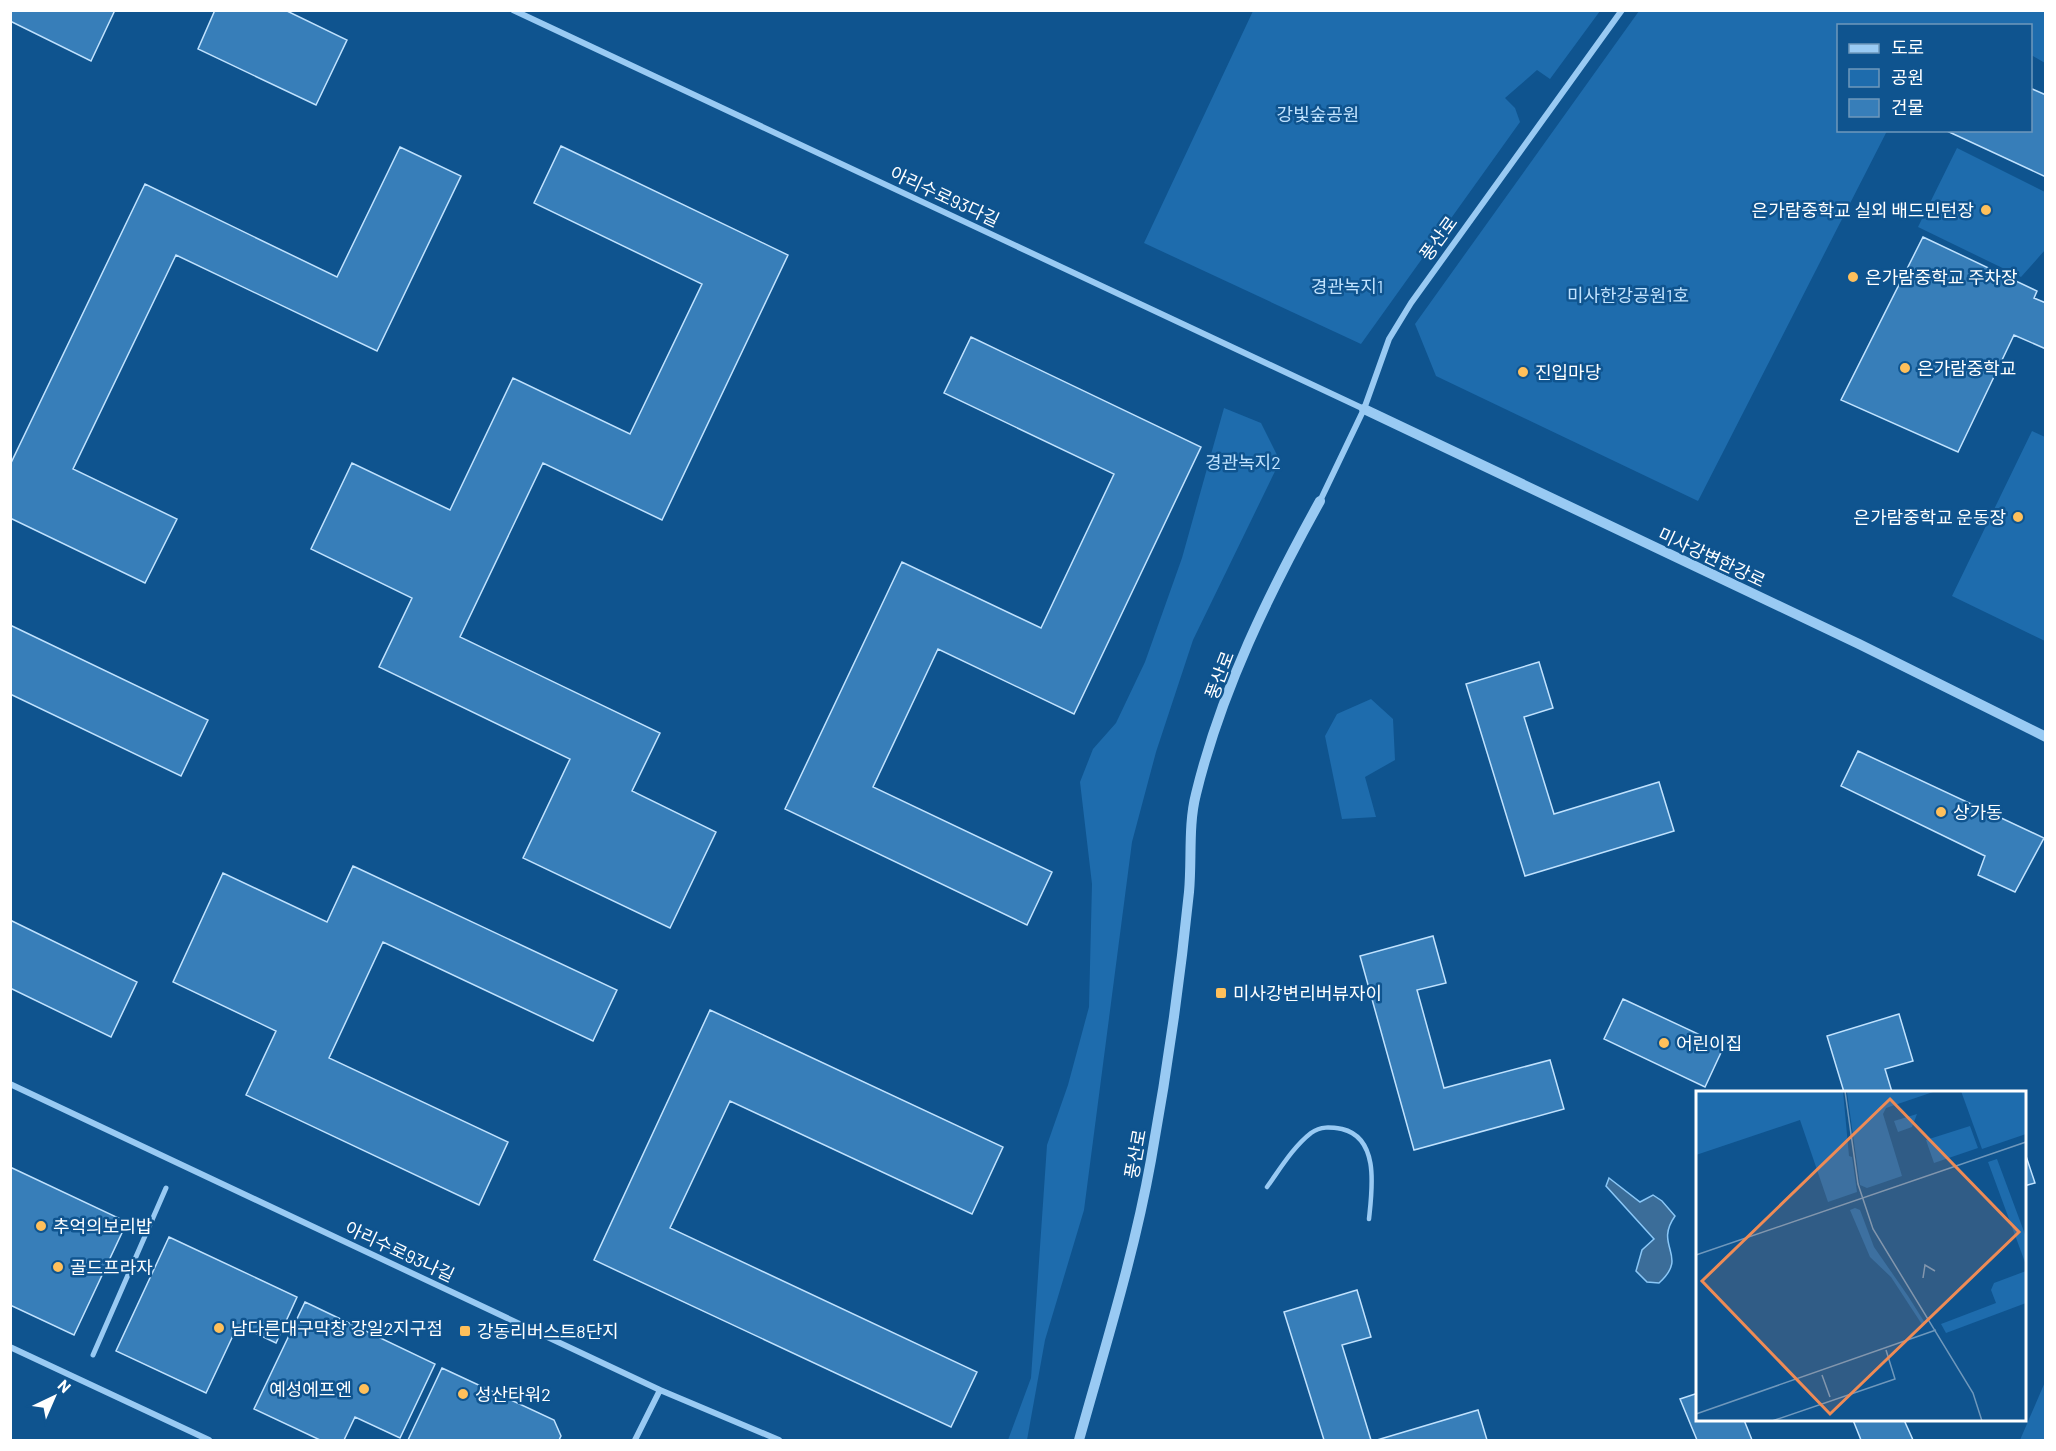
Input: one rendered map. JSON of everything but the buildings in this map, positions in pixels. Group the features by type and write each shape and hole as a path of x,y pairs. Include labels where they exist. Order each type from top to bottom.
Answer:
{"street":[{"name":"아리수로93다길","path":"513,10 1364,409"},
{"name":"풍산로","path":"1079,1440 1138,1226 1151,1160 1189,891 1195,796 1216,730 1249,643 1277,578 1320,501 1364,409 1389,339 1411,303 1622,10"},
{"name":"미사강변한강로","path":"1364,409 1859,644 2046,737"},
{"name":"아리수로93나길","path":"10,1084 660,1390 779,1440"},
{"path":"93,1355 166,1188"},
{"path":"10,1347 209,1440"},
{"path":"635,1440 660,1390"}],"lane":[{"path":"1267,1187 1312,1132 1328,1126 1346,1130 1362,1143 1371,1161 1369,1218"}],"green space":[{"name":"강빛숲공원","path":"1253,11 1600,11 1550,79 1537,70 1505,98 1515,108 1520,122 1361,344 1144,243"},
{"name":"미사한강공원1호","path":"1639,11 2045,11 2045,63 2032,56 2032,24 1837,24 1837,132 1886,132 1698,501 1436,376 1415,324"},
{"name":"은가람중학교 실외 배드민턴장","path":"1957,148 2045,192 2045,250 2021,277 1918,227"},
{"name":"경관녹지2","path":"1224,408 1261,423 1280,461 1193,640 1156,752 1132,842 1084,1210 1045,1340 1027,1440 1008,1440 1031,1378 1047,1145 1068,1085 1089,1007 1092,884 1080,782 1093,749 1116,723 1145,662 1182,558"},
{"name":"은가람중학교 운동장","path":"2032,431 2045,437 2045,641 1952,596"},
{"path":"1371,699 1393,719 1395,760 1365,777 1376,817 1342,819 1325,736 1337,714"},
{"path":"2045,1382 2045,1440 2020,1440"}],"shaded area":[{"path":"1609,1178 1640,1202 1653,1195 1662,1201 1675,1216 1669,1227 1668,1236 1671,1265 1668,1273 1659,1283 1647,1282 1636,1271 1642,1250 1654,1239 1606,1186"}],"place":[{"name":"은가람중학교 실외 배드민턴장","path":"1986,210"},
{"name":"은가람중학교 주차장","path":"1853,277"},
{"name":"은가람중학교","path":"1905,368"},
{"name":"진입마당","path":"1523,372"},
{"name":"은가람중학교 운동장","path":"2018,517"},
{"name":"상가동","path":"1941,812"},
{"name":"미사강변리버뷰자이","path":"1221,993"},
{"name":"어린이집","path":"1664,1043"},
{"name":"추억의보리밥","path":"41,1226"},
{"name":"골드프라자","path":"58,1267"},
{"name":"남다른대구막창 강일2지구점","path":"219,1328"},
{"name":"강동리버스트8단지","path":"465,1331"},
{"name":"예성에프엔","path":"364,1389"},
{"name":"성산타워2","path":"463,1394"}],"park label":[{"name":"경관녹지1","path":"1347,286"}]}
